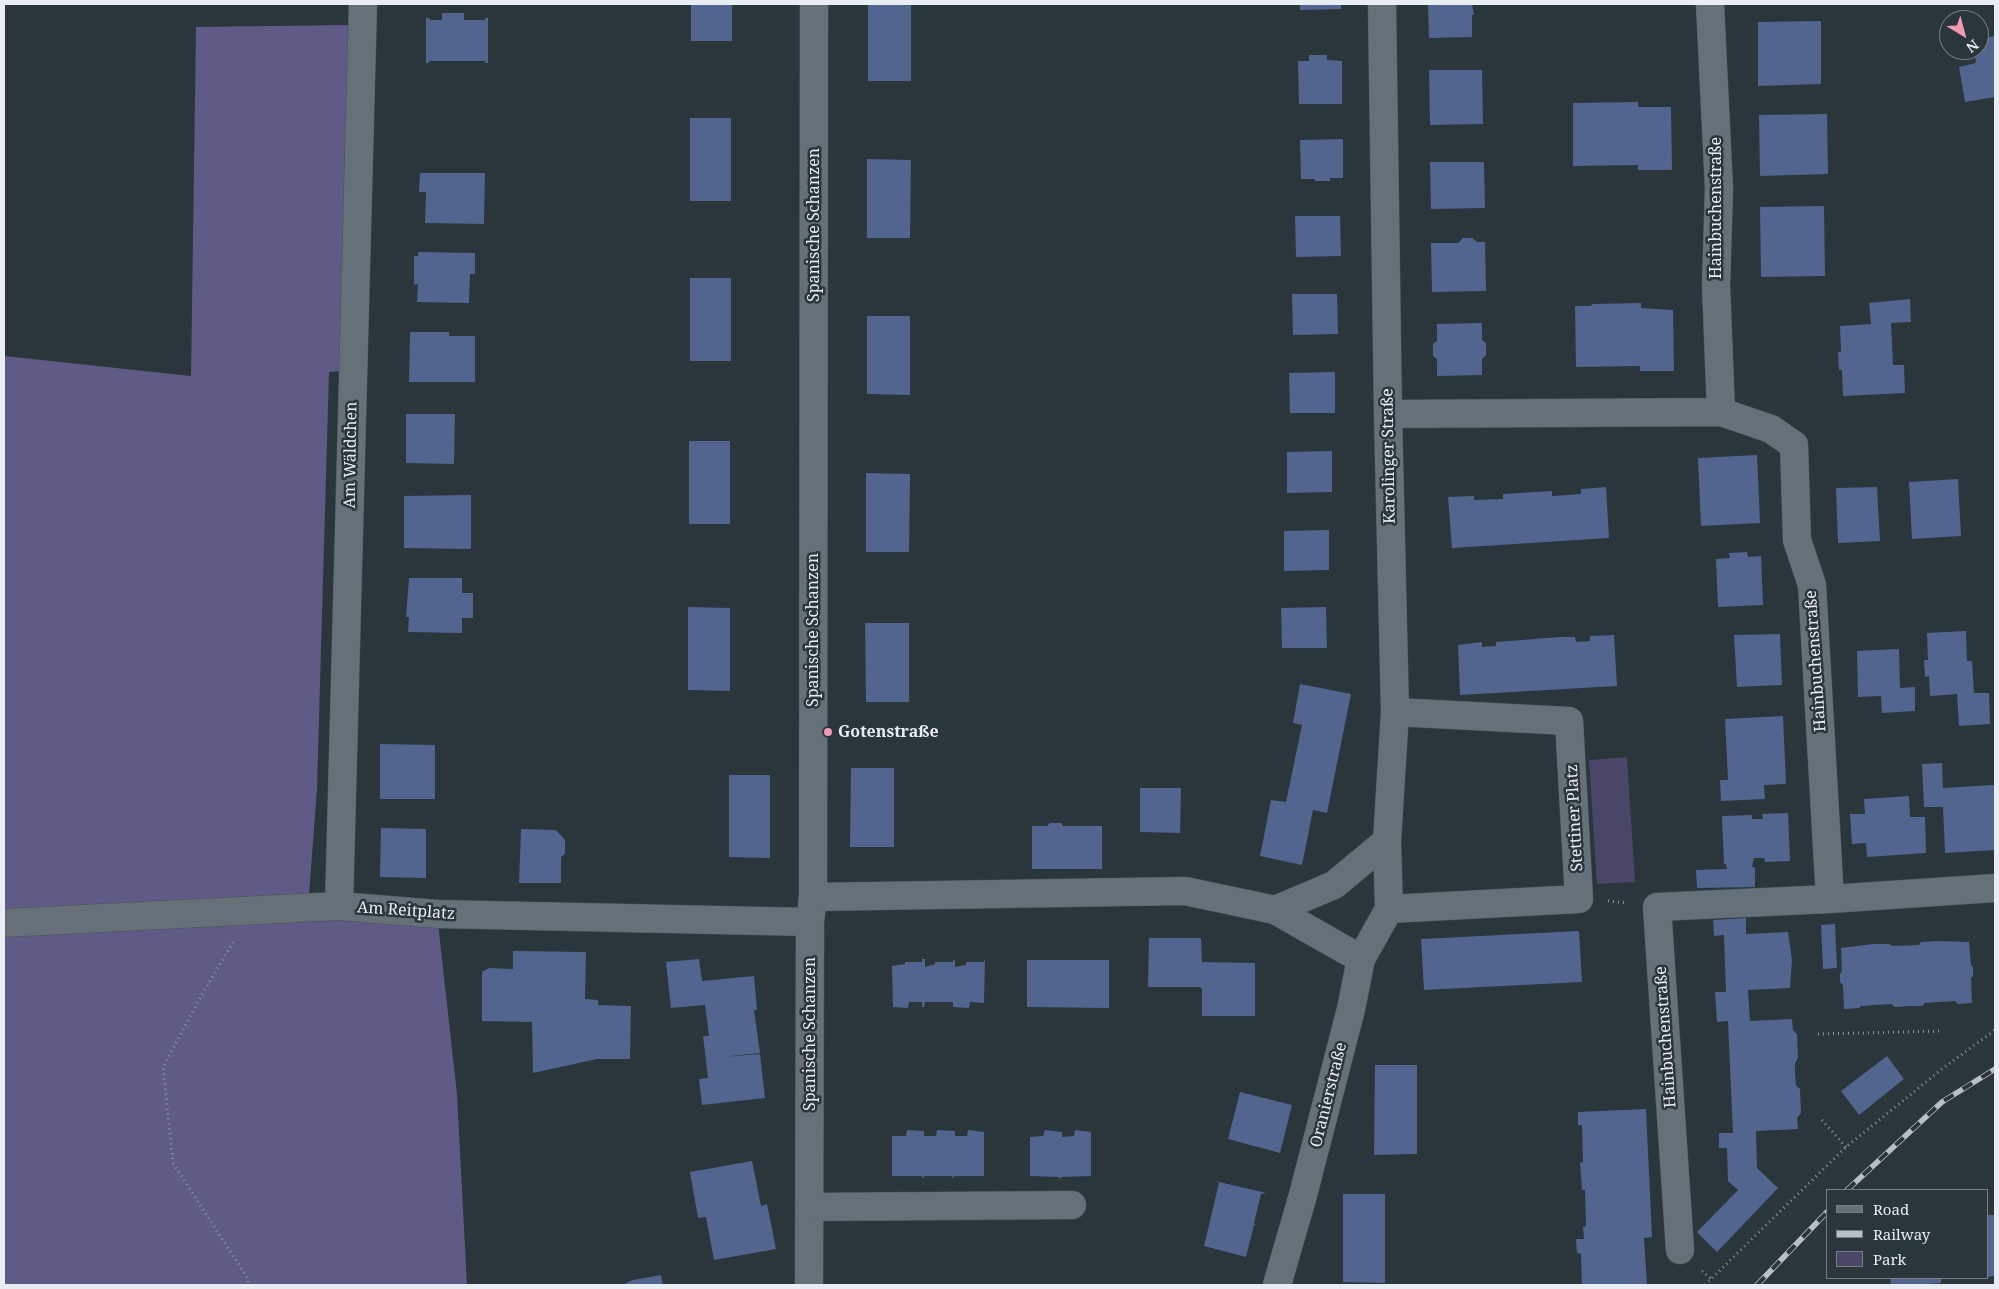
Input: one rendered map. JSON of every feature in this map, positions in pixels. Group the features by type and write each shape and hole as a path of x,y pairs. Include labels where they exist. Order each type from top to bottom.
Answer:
{"street":[{"name":"Am Wäldchen","path":"339,906 363,4"},
{"name":"Spanische Schanzen","path":"809,1285 814,4"},
{"name":"Karolinger Straße","path":"1382,4 1388,414 1395,712 1387,841 1389,909"},
{"name":"Hainbuchenstraße","path":"1710,4 1719,189 1716,285 1721,412"},
{"name":"Hainbuchenstraße","path":"1388,414 1721,412 1771,428 1794,445 1797,540 1812,585 1830,899"},
{"name":"Stettiner Platz","path":"1395,712 1569,720 1580,899"},
{"path":"1275,910 1334,885 1387,841"},
{"path":"1657,907 1830,899 1995,888"},
{"path":"811,910 1184,891 1275,910 1361,959"},
{"path":"1389,909 1580,899"},
{"name":"Am Reitplatz","path":"4,923 339,906 437,914 811,910"},
{"name":"Hainbuchenstraße","path":"1657,907 1680,1250"},
{"name":"Oranierstraße","path":"1277,1285 1303,1195 1351,1009 1361,959 1389,909"},
{"path":"809,1207 1072,1205"}],"path":[{"path":"1580,899 1657,907"},
{"path":"248,1285 248,1279 173,1163 163,1067 199,1000 253,909"},
{"path":"1705,1285 1846,1147 1942,1069 1995,1030"},
{"path":"1818,1034 1941,1031"},
{"path":"1822,1120 1846,1147"}],"green space":[{"path":"1627,757 1635,882 1597,884 1589,760"}],"shaded area":[{"path":"350,25 349,370 329,372 317,788 307,922 437,914 457,1094 467,1285 4,1285 4,356 191,376 196,27"}],"building":[{"path":"691,4 732,4 732,41 691,41"},
{"path":"868,4 911,4 911,81 868,81"},
{"path":"1300,4 1341,4 1341,9 1300,10"},
{"path":"1428,4 1472,4 1474,15 1472,15 1472,37 1429,38"},
{"path":"442,13 464,13 464,20 485,20 485,18 488,18 488,63 485,63 485,61 429,61 429,63 426,63 426,18 442,20"},
{"path":"1821,21 1821,84 1758,86 1758,22"},
{"path":"1995,36 1995,97 1965,102 1959,67 1976,63 1976,60 1989,60 1989,37"},
{"path":"1309,55 1327,55 1327,60 1342,61 1342,104 1299,104 1298,61 1309,61"},
{"path":"1429,70 1482,70 1483,124 1430,125"},
{"path":"1638,102 1638,107 1671,107 1672,170 1638,170 1638,165 1573,166 1573,103"},
{"path":"1827,114 1828,174 1760,176 1759,115"},
{"path":"690,118 731,118 731,201 690,201"},
{"path":"1343,139 1343,178 1330,178 1330,181 1301,179 1300,140"},
{"path":"867,159 911,160 910,238 867,238"},
{"path":"1430,162 1484,162 1485,208 1431,209"},
{"path":"420,173 485,173 484,224 425,223 426,192 419,192"},
{"path":"1824,206 1825,276 1761,277 1760,207"},
{"path":"1295,216 1340,216 1341,256 1296,257"},
{"path":"1463,238 1472,238 1477,242 1485,242 1486,291 1432,292 1431,243 1458,243"},
{"path":"418,252 475,253 475,274 470,274 469,303 417,302 418,284 414,285 414,256 418,256"},
{"path":"690,278 731,278 731,361 690,361"},
{"path":"1292,294 1337,294 1338,334 1293,335"},
{"path":"1910,299 1911,322 1891,323 1893,365 1904,365 1905,393 1843,396 1842,370 1839,370 1838,352 1841,352 1840,326 1871,324 1869,303"},
{"path":"1641,303 1641,308 1673,310 1674,371 1640,371 1640,366 1576,367 1575,306"},
{"path":"867,316 910,316 910,395 867,394"},
{"path":"1482,323 1482,340 1486,343 1486,355 1482,359 1482,375 1437,376 1437,359 1433,356 1433,344 1437,341 1437,324"},
{"path":"410,332 449,332 449,336 475,336 475,382 409,382"},
{"path":"1335,372 1335,413 1290,413 1289,373"},
{"path":"406,414 455,414 454,464 406,463"},
{"path":"689,441 730,441 730,524 689,524"},
{"path":"1332,451 1332,492 1287,493 1287,452"},
{"path":"1757,455 1760,523 1701,526 1698,458"},
{"path":"866,473 910,474 909,552 866,552"},
{"path":"1958,479 1961,536 1912,539 1909,482"},
{"path":"1606,487 1609,538 1452,548 1448,497 1474,496 1474,500 1503,499 1503,494 1552,491 1552,496 1581,494 1581,489"},
{"path":"1877,487 1880,541 1838,543 1836,488"},
{"path":"471,495 471,549 404,548 404,496"},
{"path":"1329,530 1329,570 1284,571 1284,531"},
{"path":"1747,552 1748,557 1761,556 1763,605 1718,607 1716,559 1730,558 1729,553"},
{"path":"409,578 462,578 462,593 473,593 473,618 462,618 462,633 408,632 409,617 406,617"},
{"path":"688,607 730,608 730,691 688,690"},
{"path":"1326,607 1327,648 1282,648 1281,608"},
{"path":"865,623 909,623 909,702 866,702"},
{"path":"1966,631 1967,661 1972,661 1974,693 1989,693 1990,724 1959,726 1957,694 1930,696 1929,676 1925,677 1924,660 1928,660 1927,633"},
{"path":"1780,634 1782,685 1737,687 1734,635"},
{"path":"1614,635 1617,686 1460,695 1458,645 1482,642 1482,647 1496,646 1496,642 1560,637 1575,637 1576,642 1590,641 1590,636"},
{"path":"1899,649 1900,688 1915,687 1915,711 1882,713 1881,696 1858,697 1857,651"},
{"path":"1300,684 1351,694 1327,813 1313,810 1302,865 1260,856 1271,800 1286,802 1302,725 1293,723"},
{"path":"1783,716 1786,784 1764,785 1765,799 1721,801 1720,780 1728,780 1725,719"},
{"path":"380,744 435,745 435,799 380,799"},
{"path":"1942,763 1943,788 1993,785 1995,787 1995,850 1945,853 1943,807 1924,807 1922,764"},
{"path":"851,768 894,768 894,847 850,847"},
{"path":"729,775 770,775 770,858 729,857"},
{"path":"1140,788 1181,788 1180,833 1140,832"},
{"path":"1909,796 1910,817 1925,817 1926,853 1867,857 1866,843 1852,844 1850,814 1865,814 1864,799"},
{"path":"1788,813 1790,861 1765,862 1764,858 1754,858 1752,867 1755,867 1755,887 1697,888 1696,870 1727,869 1726,864 1724,864 1722,816 1752,815 1752,819 1763,819 1762,814"},
{"path":"1050,823 1061,823 1063,826 1102,826 1102,869 1032,869 1032,826 1047,826"},
{"path":"381,828 426,829 426,878 380,877"},
{"path":"521,829 556,830 565,840 565,854 561,857 561,883 519,883"},
{"path":"1746,918 1746,934 1788,932 1792,960 1790,988 1748,990 1750,1021 1792,1019 1793,1030 1797,1034 1798,1058 1795,1063 1795,1074 1796,1085 1800,1089 1801,1113 1797,1118 1798,1129 1756,1131 1757,1168 1778,1188 1717,1252 1697,1232 1738,1190 1728,1181 1727,1148 1719,1148 1719,1133 1733,1133 1728,1021 1717,1022 1715,992 1726,992 1724,935 1714,936 1713,920"},
{"path":"1835,924 1837,968 1823,969 1821,925"},
{"path":"1579,931 1582,982 1424,990 1421,939"},
{"path":"1149,938 1201,938 1202,962 1255,963 1255,1016 1202,1016 1202,989 1200,987 1148,987"},
{"path":"1921,942 1969,942 1971,965 1973,967 1973,976 1971,978 1972,1003 1958,1004 1955,1001 1925,1003 1922,1006 1895,1007 1891,1004 1844,1009 1843,985 1840,982 1842,971 1841,948 1873,944 1889,944 1892,946 1919,945"},
{"path":"513,951 586,952 585,999 598,1000 598,1005 631,1006 630,1059 597,1059 533,1073 532,1022 482,1021 482,972 489,968 513,969"},
{"path":"699,959 702,981 754,976 757,1010 754,1010 760,1053 722,1057 760,1054 765,1098 702,1105 699,1079 708,1078 703,1036 709,1036 705,1005 671,1008 666,962"},
{"path":"922,959 925,959 925,967 935,964 935,962 953,962 955,960 955,967 966,965 966,962 983,962 985,960 984,1003 970,1002 969,1008 953,1007 953,1002 925,1002 924,1007 922,1007 922,1002 909,1002 908,1008 893,1007 892,966 905,964 905,962 922,962"},
{"path":"1027,960 1109,960 1109,1008 1027,1007"},
{"path":"1887,1056 1904,1079 1859,1115 1841,1091"},
{"path":"1375,1065 1417,1065 1417,1154 1374,1155"},
{"path":"1240,1092 1292,1105 1280,1153 1228,1139"},
{"path":"1646,1109 1652,1237 1644,1238 1647,1285 1582,1285 1581,1254 1577,1253 1576,1239 1584,1239 1583,1227 1586,1226 1585,1190 1582,1190 1580,1163 1583,1162 1582,1125 1578,1125 1578,1112"},
{"path":"907,1130 924,1131 924,1136 936,1136 937,1130 955,1131 955,1136 967,1136 968,1130 984,1132 984,1176 954,1176 953,1179 952,1176 924,1176 924,1178 921,1176 892,1176 892,1136 906,1136"},
{"path":"1045,1130 1062,1132 1062,1137 1074,1136 1075,1130 1091,1132 1091,1176 1062,1177 1060,1179 1059,1177 1030,1176 1030,1137 1043,1136"},
{"path":"752,1161 761,1206 767,1204 776,1249 714,1260 706,1217 698,1218 690,1172"},
{"path":"1215,1181 1266,1193 1261,1194 1254,1223 1256,1225 1254,1225 1246,1257 1204,1246 1219,1183"},
{"path":"1343,1194 1385,1194 1385,1283 1343,1282"},
{"path":"1989,1215 1995,1215 1995,1276 1989,1277"},
{"path":"661,1275 663,1285 622,1285 633,1280"},
{"path":"1890,1279 1941,1279 1941,1283 1891,1285"}],"railway":[{"path":"1848,1189 1942,1102 1995,1069"},
{"path":"1757,1285 1826,1213"}],"place":[{"name":"Gotenstraße","path":"828,732"}]}
